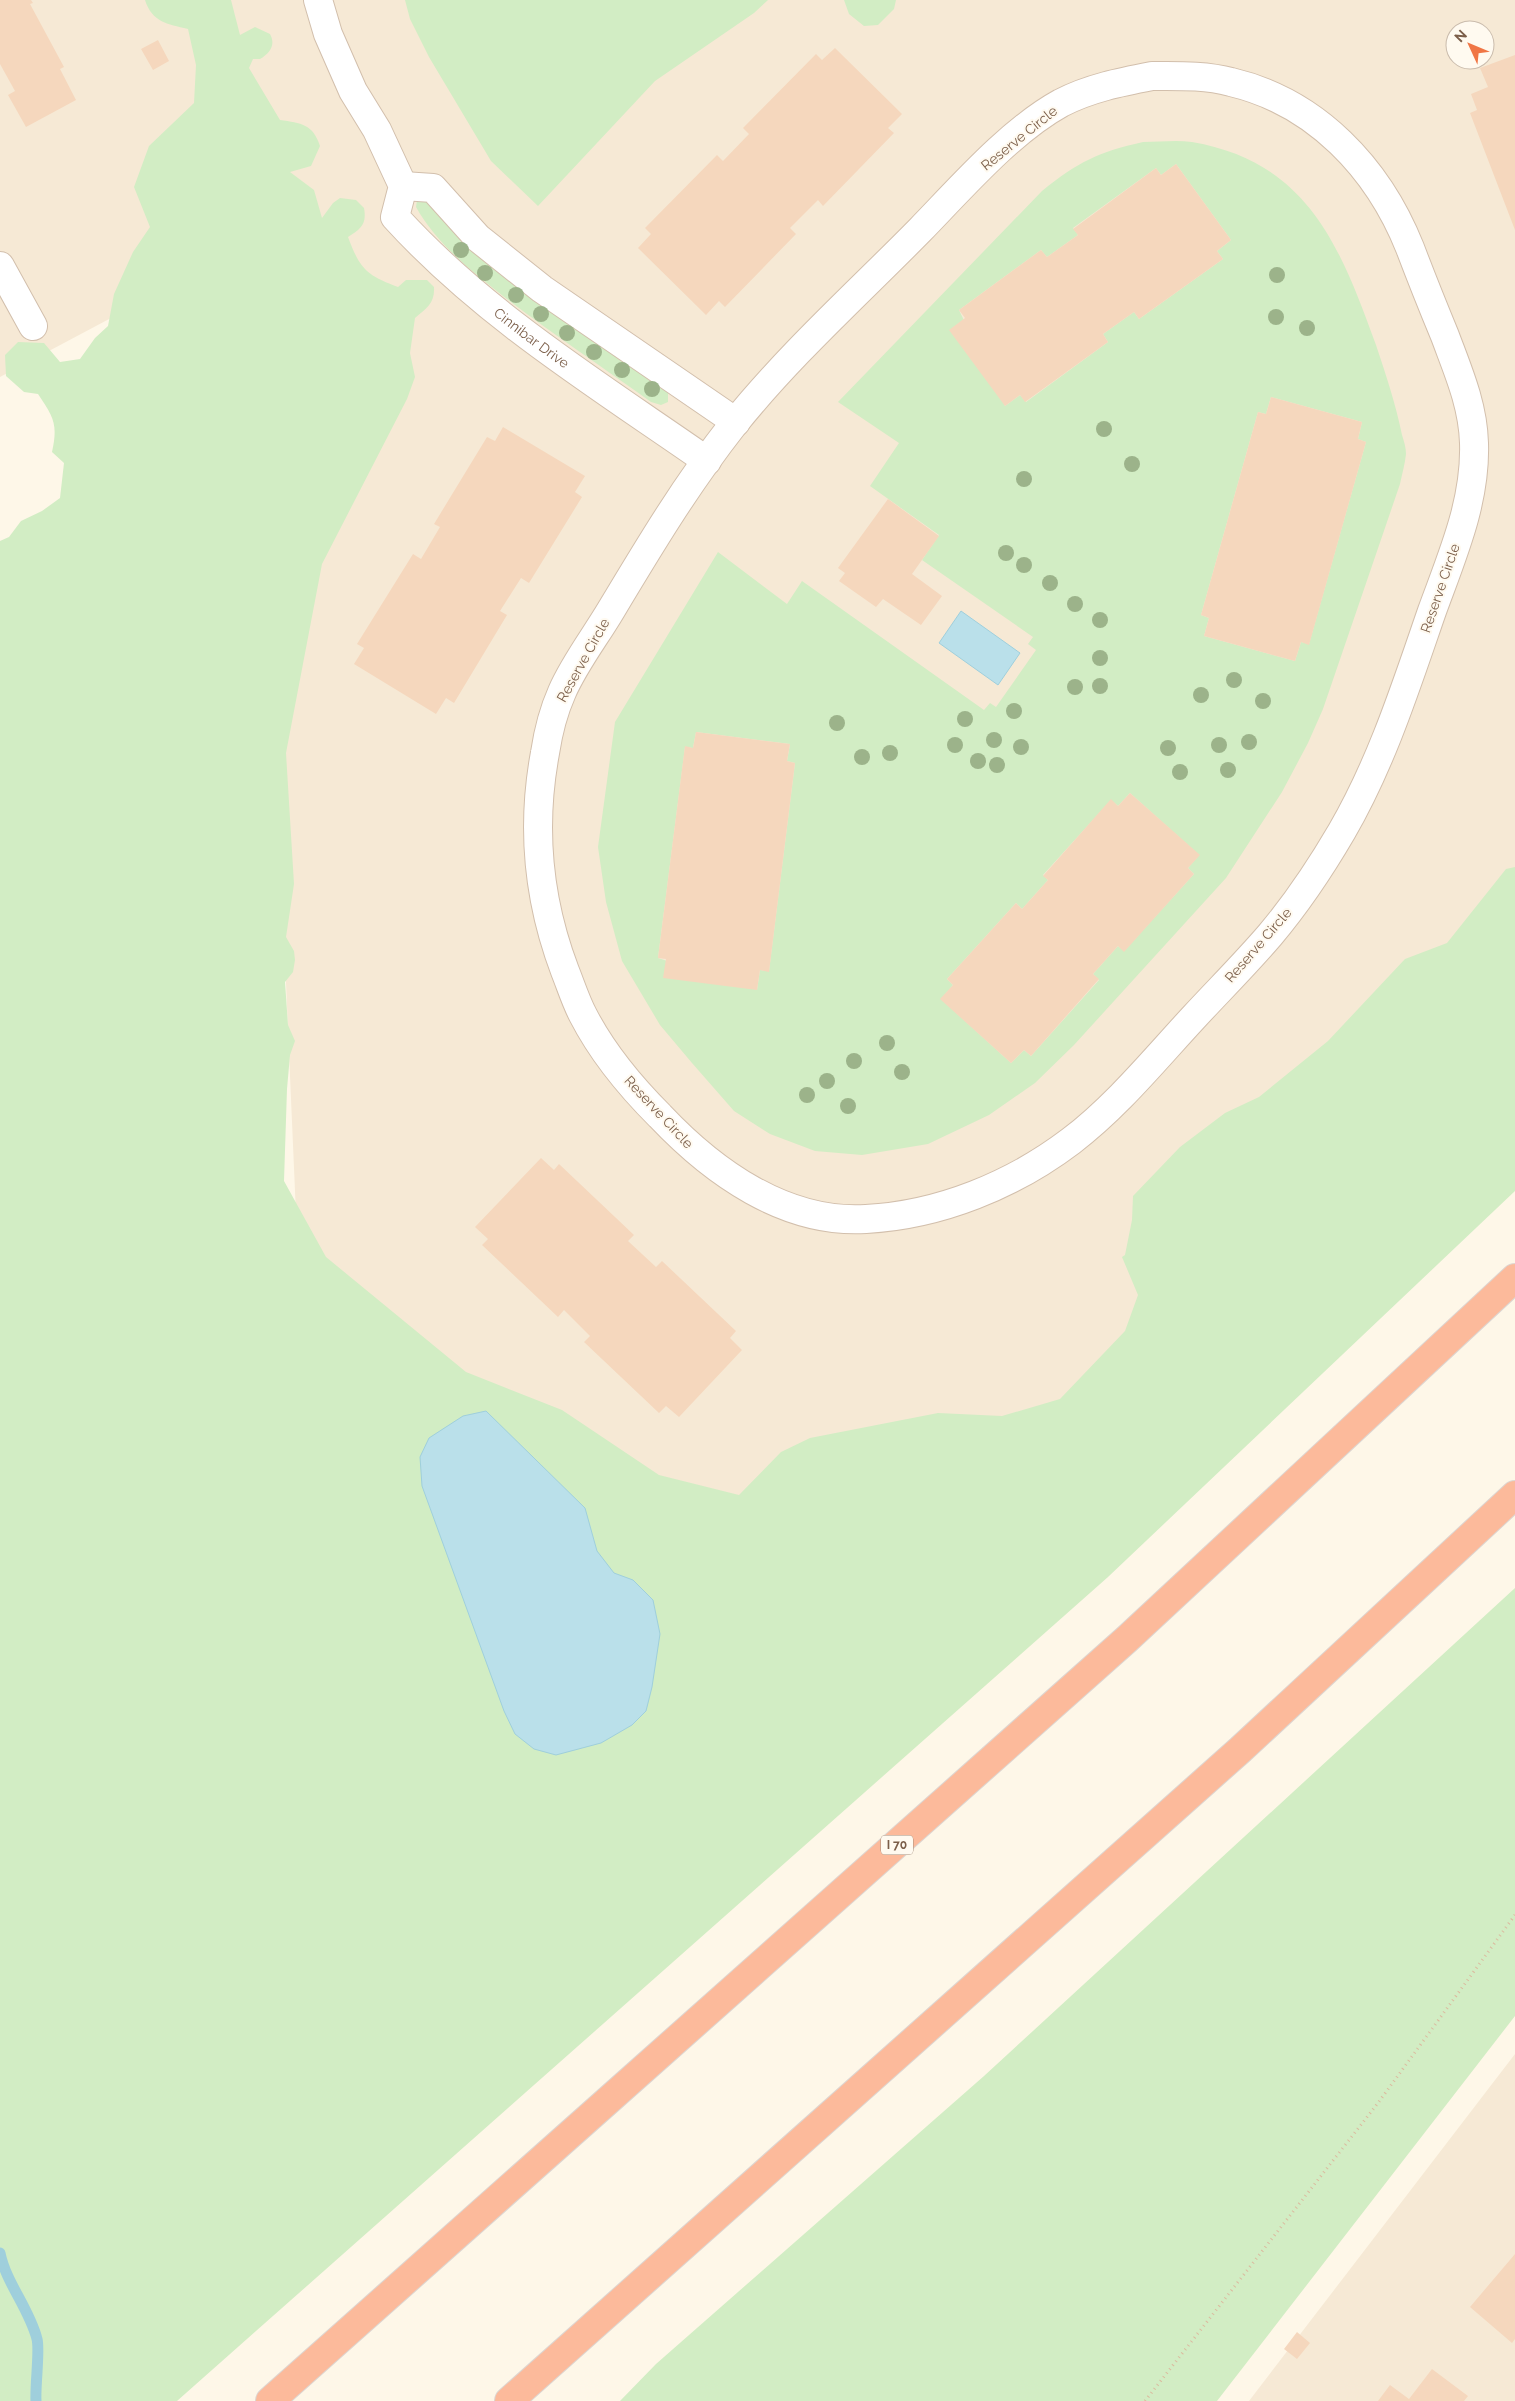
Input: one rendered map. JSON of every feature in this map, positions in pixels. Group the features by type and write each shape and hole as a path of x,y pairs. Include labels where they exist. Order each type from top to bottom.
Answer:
{"highway":[{"name":"I 70","path":"270,2401 1127,1639 1515,1278"},
{"path":"509,2401 1240,1750 1515,1495"}],"street":[{"path":"318,0 328,34 353,90 376,130 403,186 433,188 478,238 542,290 736,422"},
{"name":"Reserve Circle","path":"1152,76 1190,76 1231,82 1281,99 1324,128 1350,152 1378,183 1398,219 1466,392 1474,435 1473,474 1466,515 1402,698 1375,764 1345,826 1311,880 1272,933 1112,1105 1072,1140 1026,1170 975,1196 919,1211 862,1220 811,1214 771,1200 726,1176 686,1145 642,1098 582,1014 563,965 547,918 538,869 538,797 546,744 562,692 670,511 706,461 736,422 779,372 997,152 1062,103 1110,83 1152,76"},
{"name":"Cinnibar Drive","path":"403,186 395,216 448,270 494,310 706,461"},
{"path":"0,266 33,326"}],"path":[{"path":"1145,2401 1378,2103 1515,1914"}],"shaded area":[{"path":"0,0 1515,0 1515,1009 160,2250 314,1631 254,242 0,377"},
{"path":"1515,2054 1515,2401 1249,2401"}],"green space":[{"path":"145,0 231,0 240,35 255,27 270,34 272,38 271,48 260,59 253,59 249,68 280,120 294,122 310,129 320,146 311,166 290,172 314,190 322,218 333,203 340,198 356,200 364,208 364,222 348,237 356,257 371,274 398,287 406,280 427,280 434,287 432,301 415,318 410,353 415,377 407,399 322,564 286,753 294,884 286,937 294,951 295,960 293,972 285,982 288,1025 295,1041 290,1055 287,1089 284,1181 326,1257 466,1372 562,1410 659,1475 739,1495 781,1452 810,1438 938,1413 1002,1416 1060,1399 1125,1331 1138,1295 1122,1257 1125,1255 1132,1220 1133,1196 1180,1147 1225,1113 1259,1097 1328,1041 1405,959 1447,943 1506,869 1515,867 1515,1191 1108,1577 177,2401 0,2401 0,541 9,537 21,521 42,511 60,498 64,463 52,452 55,434 53,421 48,409 38,394 24,392 6,376 5,355 18,342 44,343 60,362 80,359 95,338 108,326 114,294 133,252 150,227 134,187 149,146 194,103 196,65 188,29 156,18"},
{"path":"405,0 768,0 754,13 655,81 538,206 491,161 429,57 410,19"},
{"path":"844,0 896,0 894,9 878,25 864,26 849,14"},
{"path":"1186,141 1232,152 1265,168 1292,189 1314,214 1333,243 1348,274 1363,309 1387,379 1406,449 1406,458 1400,484 1323,709 1308,743 1282,792 1226,878 1074,1045 1035,1083 989,1115 928,1144 862,1155 815,1151 770,1134 734,1111 660,1025 622,961 606,902 598,847 615,722 718,552 787,604 802,581 984,710 990,703 996,707 1036,650 1028,644 1033,637 922,560 939,535 870,486 899,443 838,402 1042,191 1089,159 1143,142","holes":["1176,164 1231,240 1217,251 1223,259 1139,319 1134,312 1103,334 1108,342 1026,402 1020,395 1005,406 959,310 1041,250 1047,257 1078,235 1073,228 1156,168 1161,175","1271,397 1362,422 1358,439 1366,442 1309,644 1301,642 1295,661 1204,636 1209,618 1201,615 1258,412 1266,414","696,732 790,744 787,761 795,763 769,971 760,970 757,990 658,958 685,747 693,748","1130,793 1199,855 1188,868 1194,874 1124,951 1118,946 1093,974 1099,980 1031,1056 1024,1050 1011,1063 941,999 953,985 947,979 1016,903 1022,909 1048,880 1043,875 1111,800 1118,806"]},
{"path":"417,200 427,200 533,298 663,387 668,393 668,402 661,405 651,402 539,323 491,286 455,256 434,233 416,207"},
{"path":"1515,1588 1515,2016 1217,2401 620,2401 656,2364 984,2076"}],"water":[{"path":"961,611 1020,653 998,685 939,643"},
{"path":"486,1411 585,1508 597,1551 614,1573 633,1580 653,1600 660,1634 652,1687 646,1711 632,1725 601,1743 556,1755 534,1749 515,1734 504,1711 422,1486 420,1457 429,1438 463,1416"}],"building":[{"path":"0,0 31,0 33,3 30,4 64,67 60,69 76,100 26,127 8,95 15,91 0,64"},
{"path":"158,40 169,61 153,70 141,49"},
{"path":"835,48 902,114 888,128 894,133 823,206 818,200 790,228 796,234 725,307 719,301 706,315 638,248 651,234 645,228 717,155 723,161 749,134 743,128 816,54 822,60"},
{"path":"1515,55 1515,230 1470,113 1477,110 1471,94 1488,87 1481,70 1495,70 1495,62"},
{"path":"1176,164 1231,240 1217,251 1223,259 1139,319 1134,312 1103,334 1108,342 1025,402 1020,395 1005,406 949,330 965,318 959,310 1041,250 1047,257 1078,235 1073,229 1156,168 1161,175"},
{"path":"1271,397 1362,422 1358,439 1366,442 1309,645 1301,642 1295,661 1204,636 1209,618 1201,615 1258,412 1266,414"},
{"path":"503,427 585,476 575,492 582,497 529,583 521,578 500,611 507,615 454,703 446,698 436,714 354,664 364,648 357,644 413,554 421,559 440,527 434,524 487,437 495,441"},
{"path":"888,499 939,536 912,574 942,596 921,625 883,599 876,607 839,581 845,573 838,568"},
{"path":"696,732 790,744 787,761 795,763 769,972 760,970 757,990 663,978 666,959 658,958 685,746 693,748"},
{"path":"1130,793 1200,855 1188,868 1194,874 1124,952 1118,946 1093,974 1099,979 1031,1056 1024,1050 1011,1063 940,999 953,985 947,979 1016,903 1022,909 1048,880 1043,876 1111,799 1118,806"},
{"path":"541,1158 554,1170 559,1164 634,1235 628,1241 656,1267 662,1261 736,1331 730,1338 742,1350 679,1417 666,1406 659,1413 584,1342 590,1336 564,1310 558,1317 482,1245 488,1239 475,1227"},
{"path":"1515,2254 1515,2339 1512,2343 1470,2307"},
{"path":"1297,2332 1310,2343 1297,2359 1284,2349"},
{"path":"1432,2369 1468,2396 1464,2401 1378,2401 1390,2385 1409,2399"}],"waterway":[{"path":"0,2253 7,2275 29,2317 37,2339 36,2401"}]}
